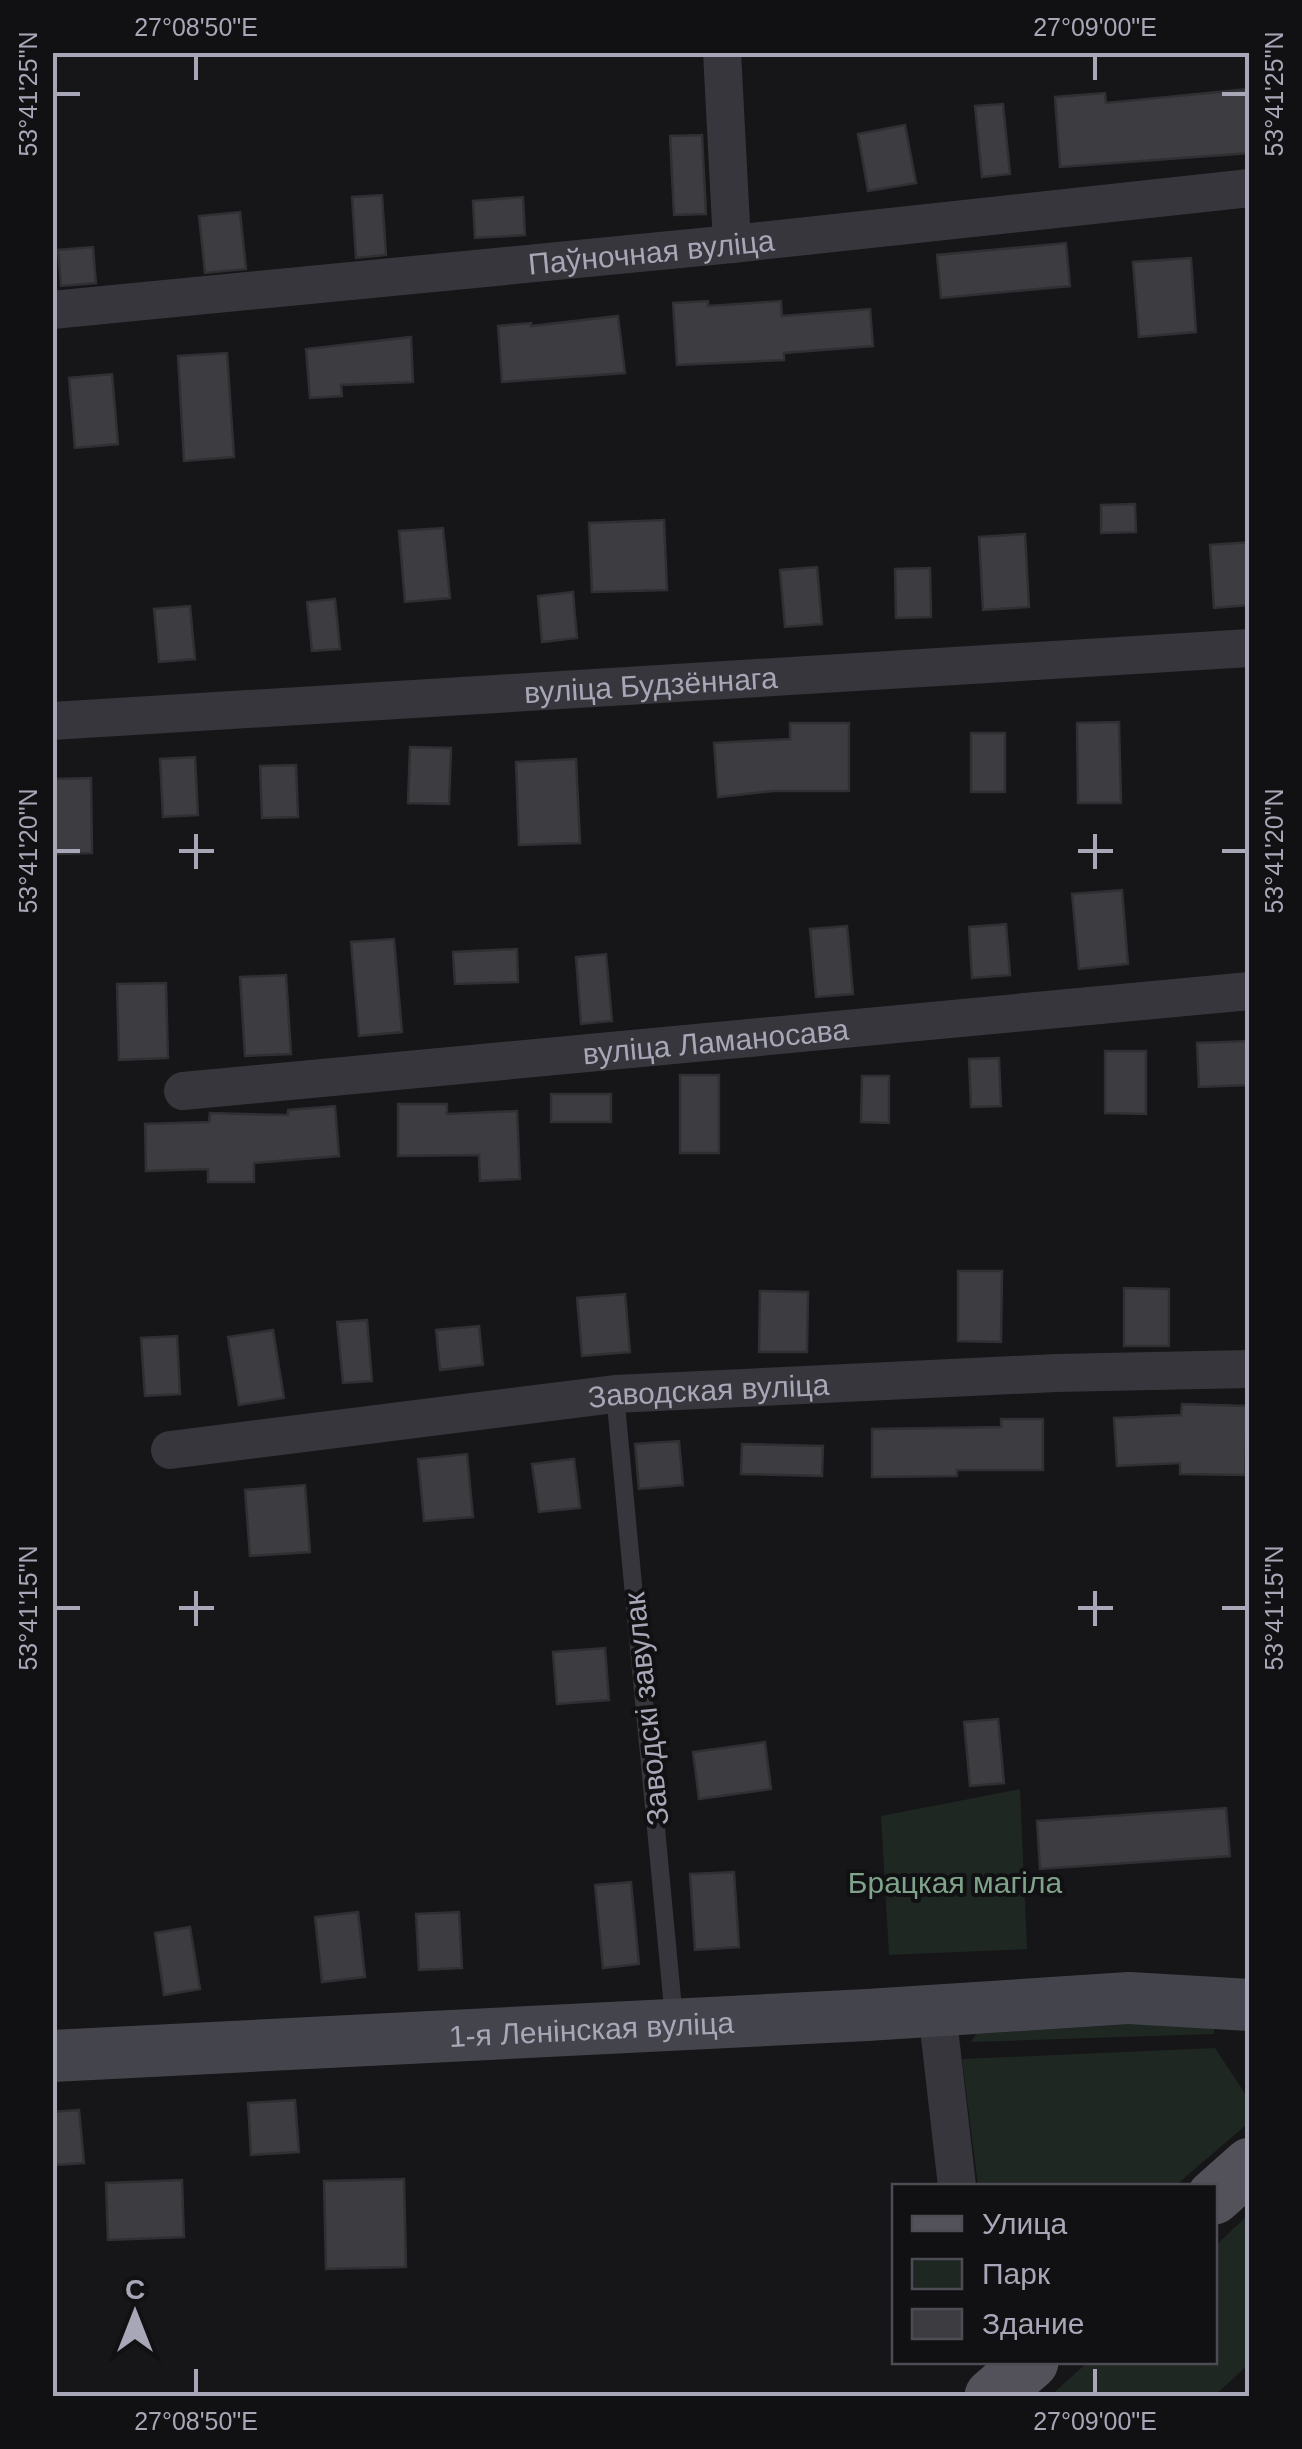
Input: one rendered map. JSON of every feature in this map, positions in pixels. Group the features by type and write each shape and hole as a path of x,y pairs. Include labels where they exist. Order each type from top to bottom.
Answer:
{"main road":[{"path":"1130,1998 1250,1966"},
{"name":"1-я Ленінская вуліца","path":"52,2056 1130,1998"},
{"path":"1130,1998 1250,2005"},
{"path":"1217,2194 1250,2165"},
{"path":"990,2396 1029,2364"}],"street":[{"path":"722,52 732,244"},
{"name":"Паўночная вуліца","path":"52,310 732,244 1250,188"},
{"name":"вуліца Будзённага","path":"52,721 1250,648"},
{"name":"вуліца Ламаносава","path":"184,1091 1250,991"},
{"name":"Заводская вуліца","path":"170,1450 615,1394 1250,1368"},
{"path":"937,2011 958,2184"},
{"path":"982,2364 990,2396"}],"lane":[{"name":"Заводскі завулак","path":"615,1394 674,2025"}],"green space":[{"name":"Брацкая магіла","path":"1020,1789 1027,1949 889,1955 881,1816"},
{"path":"1214,2019 1214,2034 971,2042 976,2034"},
{"path":"1215,2048 1246,2095 1246,2125 1177,2184 978,2184 962,2059"},
{"path":"1249,2214 1249,2364 1214,2396 1050,2396 1086,2364 1217,2364 1217,2244"}],"building":[{"path":"1250,89 1250,153 1060,167 1055,97 1105,93 1106,103"},
{"path":"1003,104 1010,174 982,177 975,106"},
{"path":"905,125 916,183 868,191 858,134"},
{"path":"702,135 706,214 674,215 670,136"},
{"path":"382,195 386,255 356,258 352,197"},
{"path":"523,197 525,235 475,238 473,201"},
{"path":"240,212 246,269 205,273 199,216"},
{"path":"1066,243 1070,286 941,298 937,255"},
{"path":"93,247 96,283 61,286 58,250"},
{"path":"1191,258 1196,332 1139,337 1133,262"},
{"path":"708,301 708,306 781,301 782,316 870,309 873,346 784,353 784,360 677,365 673,303"},
{"path":"618,316 625,373 502,382 498,326"},
{"path":"411,337 413,382 341,385 342,396 310,398 306,349"},
{"path":"227,353 234,457 184,461 178,356"},
{"path":"112,374 118,444 75,448 69,378"},
{"path":"1135,504 1136,532 1101,533 1101,505"},
{"path":"664,520 667,590 592,592 589,523"},
{"path":"443,528 450,598 405,602 399,531"},
{"path":"1025,534 1029,607 983,610 979,537"},
{"path":"1250,542 1250,605 1214,608 1210,545"},
{"path":"817,567 822,624 785,627 780,570"},
{"path":"930,568 931,617 896,618 895,569"},
{"path":"573,592 577,638 542,642 538,596"},
{"path":"335,599 340,649 312,651 307,602"},
{"path":"190,606 195,659 159,662 154,609"},
{"path":"1119,722 1121,803 1078,803 1077,723"},
{"path":"790,723 849,723 849,791 774,791 718,797 714,743 790,739"},
{"path":"971,733 1005,733 1005,792 971,792"},
{"path":"410,747 451,748 449,804 408,803"},
{"path":"195,757 198,815 163,817 160,759"},
{"path":"576,759 580,843 519,845 516,762"},
{"path":"296,765 298,817 262,818 260,766"},
{"path":"91,778 92,853 53,854 52,779"},
{"path":"1122,890 1128,964 1079,969 1072,894"},
{"path":"1006,924 1010,975 972,978 969,927"},
{"path":"847,926 853,994 816,997 810,929"},
{"path":"394,939 402,1032 359,1036 351,942"},
{"path":"517,949 518,982 455,984 453,952"},
{"path":"606,954 612,1021 581,1024 576,957"},
{"path":"286,975 291,1054 245,1056 240,977"},
{"path":"166,983 168,1058 119,1060 117,984"},
{"path":"1250,1041 1250,1085 1199,1087 1197,1043"},
{"path":"1105,1051 1146,1051 1146,1114 1105,1113"},
{"path":"999,1058 1001,1106 971,1107 969,1059"},
{"path":"680,1075 719,1075 719,1153 680,1153"},
{"path":"862,1076 889,1076 889,1123 861,1122"},
{"path":"551,1094 611,1094 611,1122 551,1122"},
{"path":"398,1104 447,1104 447,1114 517,1111 520,1179 480,1181 479,1155 398,1156"},
{"path":"335,1106 339,1156 254,1163 254,1182 208,1182 208,1169 146,1171 145,1124 209,1122 210,1113 288,1115 288,1110"},
{"path":"958,1271 1002,1271 1001,1342 958,1341"},
{"path":"1124,1288 1169,1289 1169,1346 1124,1346"},
{"path":"760,1291 808,1292 807,1352 759,1352"},
{"path":"625,1294 630,1352 582,1356 577,1298"},
{"path":"367,1320 372,1381 343,1383 337,1322"},
{"path":"479,1326 483,1365 440,1370 436,1330"},
{"path":"273,1330 284,1398 239,1405 228,1337"},
{"path":"177,1336 180,1394 145,1396 141,1338"},
{"path":"1182,1404 1247,1406 1245,1475 1180,1474 1180,1463 1117,1466 1114,1418 1181,1415"},
{"path":"1001,1419 1043,1419 1043,1470 957,1470 957,1476 872,1477 872,1429 1001,1427"},
{"path":"679,1441 683,1485 639,1489 635,1444"},
{"path":"742,1444 823,1446 822,1476 741,1474"},
{"path":"467,1454 473,1517 424,1521 418,1459"},
{"path":"574,1459 580,1508 539,1512 532,1464"},
{"path":"305,1485 310,1552 250,1556 245,1490"},
{"path":"605,1648 609,1700 557,1704 553,1652"},
{"path":"998,1719 1004,1783 970,1786 964,1722"},
{"path":"765,1742 771,1789 699,1799 693,1752"},
{"path":"1226,1808 1230,1856 1040,1869 1037,1821"},
{"path":"734,1872 739,1947 695,1950 690,1874"},
{"path":"631,1882 639,1964 603,1968 595,1885"},
{"path":"358,1912 365,1977 322,1982 315,1917"},
{"path":"459,1912 462,1968 419,1970 416,1914"},
{"path":"190,1927 200,1989 164,1995 155,1933"},
{"path":"295,2100 299,2152 251,2155 248,2103"},
{"path":"79,2110 84,2163 56,2165 52,2112"},
{"path":"404,2179 406,2267 326,2269 324,2181"},
{"path":"182,2180 184,2237 108,2240 106,2183"}]}
